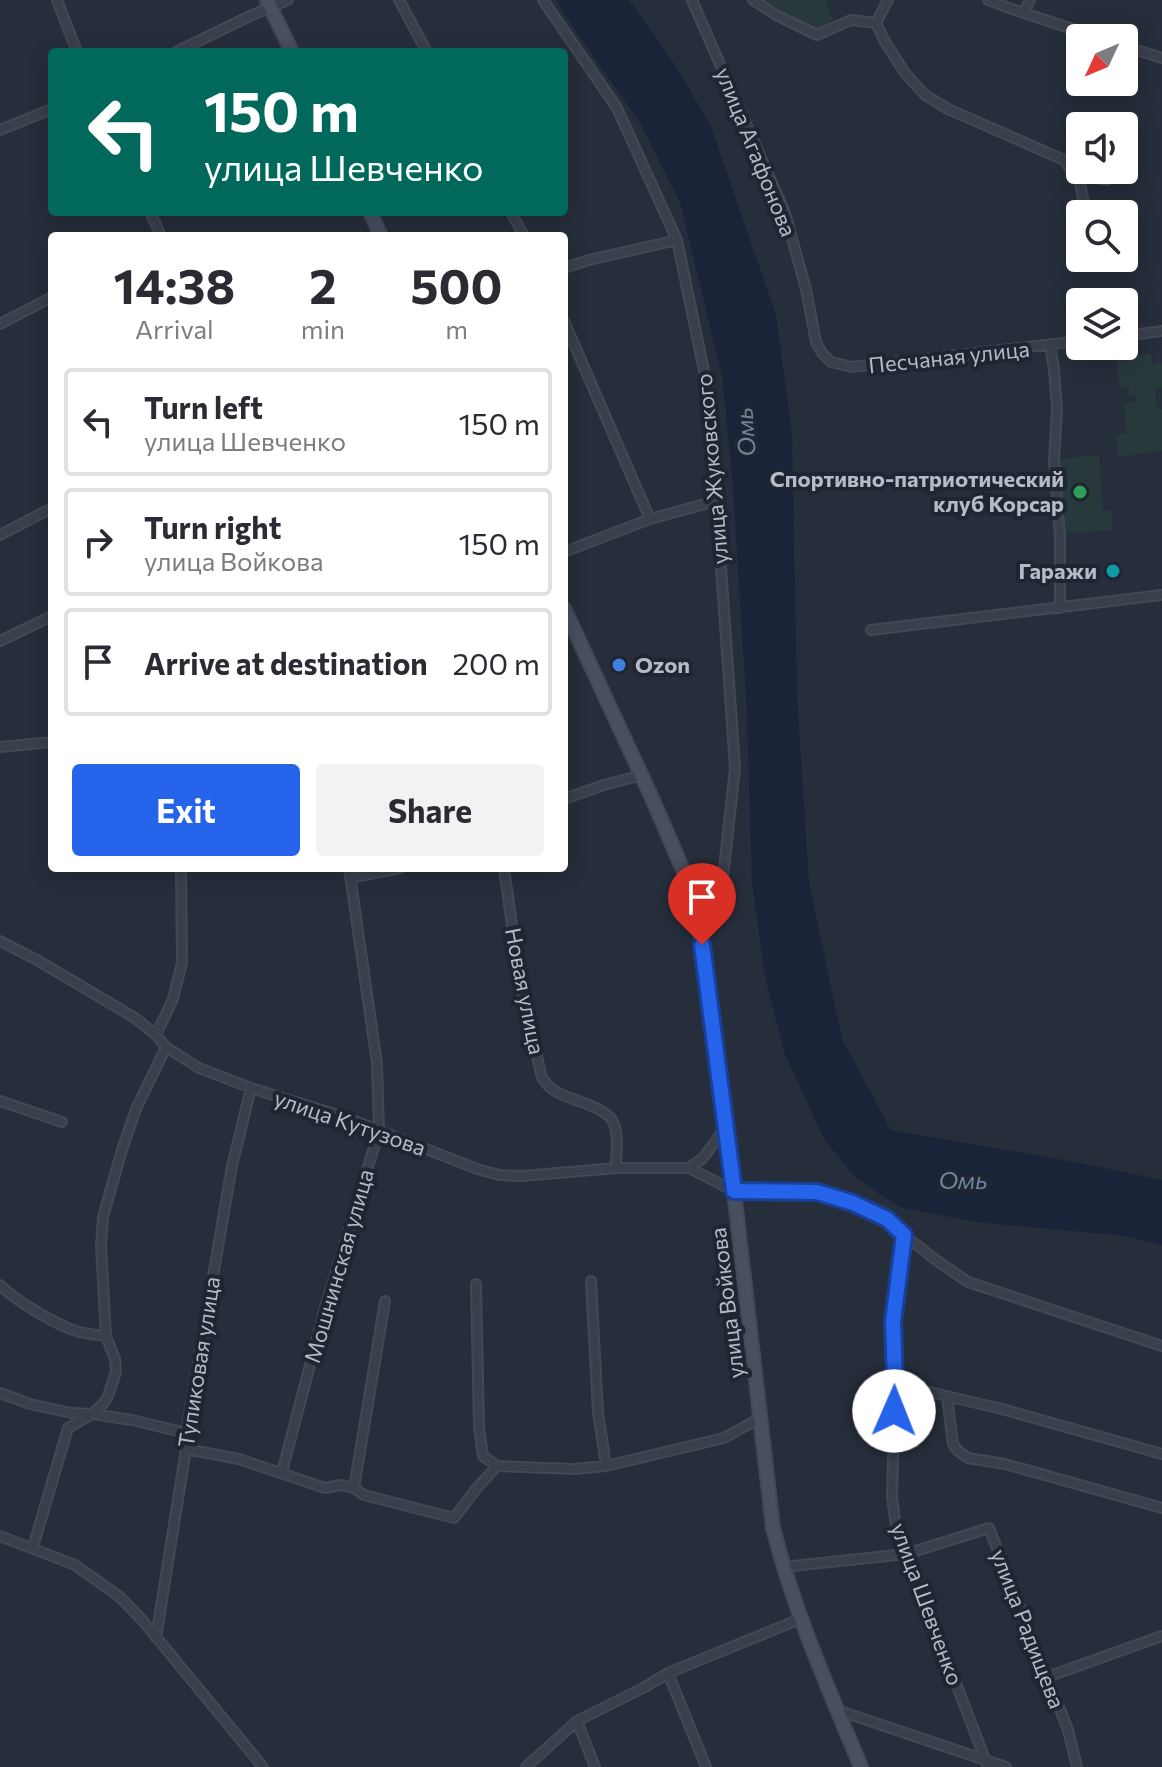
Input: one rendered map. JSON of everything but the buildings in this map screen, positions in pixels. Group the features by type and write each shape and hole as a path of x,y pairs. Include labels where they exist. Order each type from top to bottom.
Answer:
{"main road":[{"path":"268,3 290,48"},
{"name":"улица Войкова","path":"568,617 642,775 683,870 699,920 773,1528 800,1619 861,1767"}],"street":[{"path":"57,0 75,48"},
{"path":"184,48 268,3 288,0"},
{"path":"399,0 425,48"},
{"name":"улица Жуковского","path":"543,0 617,108 677,240 709,395 735,768 723,878 714,899 699,920"},
{"name":"улица Агафонова","path":"692,0 785,213 806,289 816,342 822,353"},
{"path":"753,0 817,35 851,20 876,23"},
{"path":"876,23 888,0"},
{"path":"988,0 1066,27"},
{"path":"1024,13 1030,0"},
{"path":"876,23 905,73 925,95 948,109 1064,160 1080,183 1083,198"},
{"path":"1138,50 1162,58"},
{"path":"0,130 48,111"},
{"path":"568,267 677,240"},
{"path":"0,324 48,299"},
{"path":"568,330 650,519"},
{"path":"1138,334 1162,331"},
{"name":"Песчаная улица","path":"822,353 831,362 852,367 1066,343"},
{"path":"1050,345 1057,409 1054,461 1060,536 1060,608"},
{"path":"568,550 650,519 716,501"},
{"path":"0,535 48,510"},
{"path":"871,630 1162,595"},
{"path":"0,641 48,618"},
{"path":"0,747 48,742"},
{"path":"568,798 642,775"},
{"path":"156,1035 173,999 182,963 181,872"},
{"name":"Мошнинская улица","path":"282,1472 326,1304 379,1131 377,1063 349,872"},
{"path":"350,878 380,872"},
{"name":"Новая улица","path":"505,872 520,983 542,1078 557,1093 604,1111 613,1120 617,1135 616,1168"},
{"name":"улица Кутузова","path":"0,941 135,1018 166,1047 199,1068 350,1119 477,1169 499,1175 522,1176 616,1168 689,1168 734,1191"},
{"path":"33,1547 68,1428 103,1404 116,1372 115,1359 106,1336 101,1246 103,1217 136,1109 166,1047"},
{"name":"Тупиковая улица","path":"156,1638 186,1433 229,1180 251,1088"},
{"path":"0,1101 62,1122"},
{"path":"689,1168 703,1158 726,1127"},
{"path":"734,1191 817,1192 853,1203 887,1219 968,1282 1162,1346"},
{"name":"улица Шевченко","path":"904,1235 893,1321 892,1497 896,1527 986,1763"},
{"path":"591,1281 598,1412 606,1466"},
{"path":"476,1284 479,1427 483,1456 497,1466 574,1469 606,1466 724,1438 760,1418"},
{"path":"0,1285 9,1294 72,1330 106,1336"},
{"path":"354,1488 385,1301"},
{"path":"895,1384 1002,1409 1162,1454"},
{"path":"0,1393 30,1404 71,1413 132,1420 186,1433"},
{"path":"947,1397 953,1444 968,1458 1005,1464 1162,1508"},
{"path":"186,1449 239,1459 325,1488 341,1485 354,1488 364,1495 454,1518 497,1466"},
{"name":"улица Радищева","path":"906,1554 989,1528 1068,1730 1077,1767"},
{"path":"0,1536 75,1565 120,1597 263,1767"},
{"path":"783,1567 906,1554"},
{"path":"526,1767 577,1721 668,1673 800,1619"},
{"path":"1047,1677 1162,1636"},
{"path":"668,1673 706,1767"},
{"path":"837,1710 986,1763 1006,1767"},
{"path":"577,1721 595,1767"}],"shaded area":[{"path":"756,0 825,0 833,20 818,33"},
{"path":"1151,354 1152,364 1162,363 1162,387 1155,389 1157,409 1162,409 1162,450 1118,457 1116,435 1127,433 1124,403 1136,401 1135,395 1129,396 1128,387 1119,388 1116,360 1138,360 1138,355"},
{"path":"1099,455 1103,511 1112,511 1113,530 1063,533 1058,459"}],"water":[{"name":"Омь","path":"557,0 629,0 673,62 710,124 776,315 792,434 797,696 809,883 842,1039 891,1130 1162,1180 1162,1245 1125,1236 976,1222 899,1207 856,1178 824,1139 785,1054 765,977 752,882 747,713 732,474 722,376 680,202 640,123"}],"place":[{"name":"Спортивно-патриотический клуб Корсар","path":"1080,492"},
{"name":"Гаражи","path":"1113,571"},
{"name":"Ozon","path":"619,665"}],"route":[{"path":"702,945 734,1191 817,1192 853,1203 887,1219 904,1235 893,1321 894,1411"}]}
